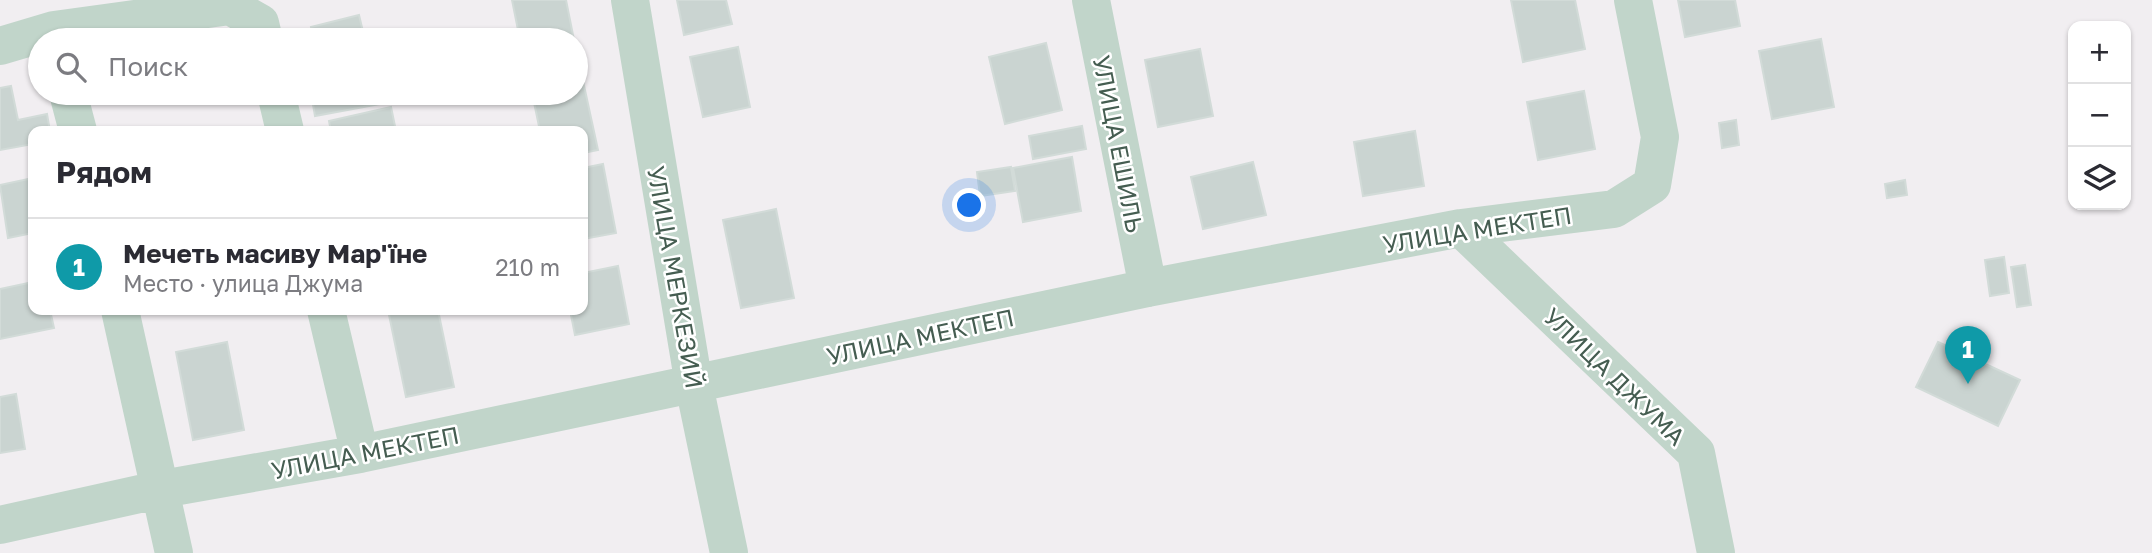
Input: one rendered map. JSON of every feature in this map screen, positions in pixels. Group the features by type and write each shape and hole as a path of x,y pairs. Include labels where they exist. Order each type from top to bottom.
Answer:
{"street":[{"name":"УЛИЦА МЕРКЕЗИЙ","path":"630,0 694,385 729,553"},
{"name":"УЛИЦА ЕШИЛЬ","path":"1090,0 1148,288"},
{"name":"УЛИЦА МЕКТЕП","path":"0,525 162,489 360,454 1148,288 1461,228 1614,209 1652,185 1660,137 1633,0"},
{"path":"53,24 230,6 260,23 261,28"},
{"path":"0,46 28,34"},
{"path":"71,105 77,126"},
{"path":"279,105 284,126"},
{"name":"УЛИЦА ДЖУМА","path":"1461,228 1696,453 1716,553"},
{"path":"121,315 162,489 174,553"},
{"path":"327,315 360,454"}],"building":[{"path":"512,0 566,0 572,28 518,28"},
{"path":"677,0 726,0 732,24 684,35"},
{"path":"1511,0 1575,0 1585,49 1523,62"},
{"path":"1678,0 1735,0 1740,26 1685,37"},
{"path":"359,15 362,28 311,28"},
{"path":"1821,39 1834,107 1772,119 1759,51"},
{"path":"1046,43 1062,110 1005,124 989,57"},
{"path":"738,47 750,107 703,117 690,57"},
{"path":"1200,49 1213,116 1158,127 1145,60"},
{"path":"11,86 18,120 47,114 49,126 28,126 28,145 0,150 0,88"},
{"path":"1584,91 1595,149 1538,160 1527,102"},
{"path":"588,104 598,150 588,152 588,126 539,126 535,105"},
{"path":"313,105 375,105 315,116"},
{"path":"391,107 395,126 330,126 329,121"},
{"path":"1736,120 1739,145 1722,148 1719,123"},
{"path":"1082,126 1086,149 1033,159 1029,136"},
{"path":"1415,131 1424,186 1363,196 1354,142"},
{"path":"1072,157 1081,211 1023,222 1013,168"},
{"path":"1253,162 1266,215 1203,229 1191,177"},
{"path":"603,164 616,233 588,238 588,167"},
{"path":"1011,167 1015,191 980,196 977,172"},
{"path":"28,179 28,234 8,238 0,185"},
{"path":"1905,180 1907,195 1887,198 1885,184"},
{"path":"776,209 794,298 741,308 723,220"},
{"path":"2004,257 2009,293 1990,296 1985,260"},
{"path":"2025,265 2031,305 2017,307 2011,267"},
{"path":"618,266 629,324 575,335 571,315 588,315 588,272"},
{"path":"28,283 28,315 51,315 54,328 0,339 0,289"},
{"path":"389,315 439,315 454,387 406,397"},
{"path":"227,342 244,430 193,440 176,352"},
{"path":"1938,342 2020,380 1998,426 1916,387"},
{"path":"16,394 25,449 0,453 0,397"}],"place":[{"name":"Мечеть масиву Мар'їне","path":"1968,384"}]}
